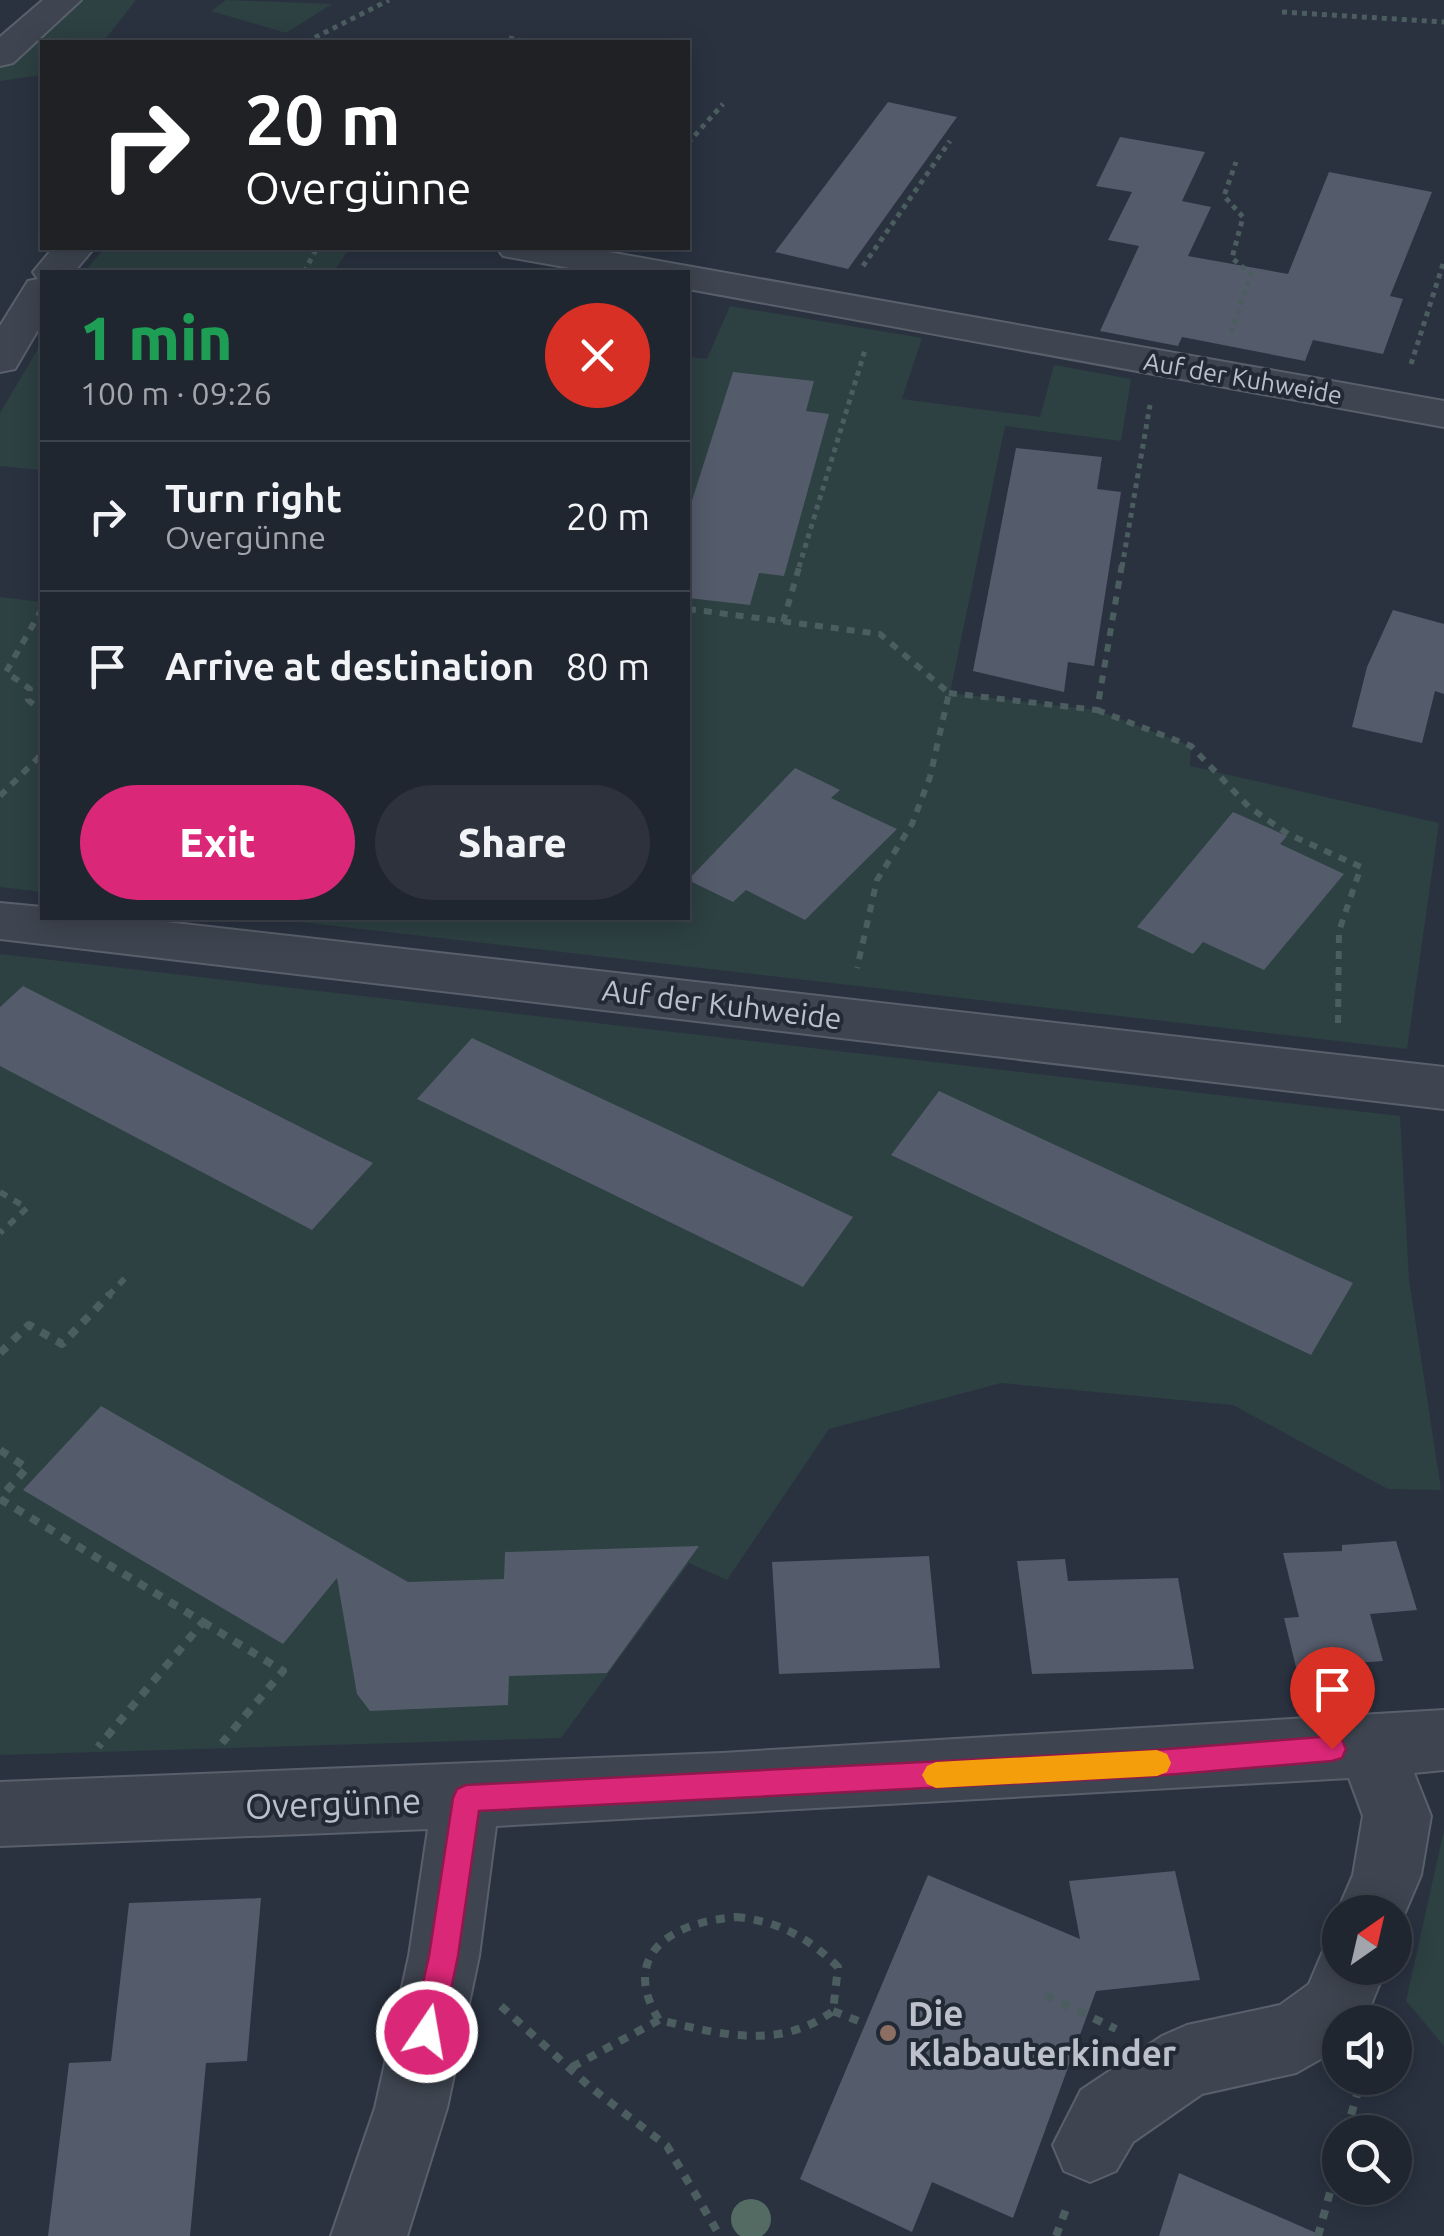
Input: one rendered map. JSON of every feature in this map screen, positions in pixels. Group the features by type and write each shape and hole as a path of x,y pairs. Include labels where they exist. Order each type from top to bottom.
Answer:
{"street":[{"path":"0,55 64,0"},
{"path":"55,270 72,250"},
{"path":"529,250 650,270"},
{"name":"Auf der Kuhweide","path":"690,277 1444,414"},
{"path":"0,360 40,293"},
{"name":"Auf der Kuhweide","path":"0,921 1444,1088"},
{"name":"Overgünne","path":"0,1814 466,1798 1142,1764 1444,1740"},
{"path":"1370,1746 1397,1816 1387,1875 1379,1895"},
{"path":"369,2236 411,2108 444,1956 466,1798"},
{"path":"1090,2145 1107,2116 1187,2061 1296,2036 1334,2009 1344,1985"}],"path":[{"path":"310,40 389,0"},
{"path":"1282,12 1444,22"},
{"path":"509,38 519,40"},
{"path":"690,141 723,104"},
{"path":"836,304 950,142"},
{"path":"1236,162 1224,196 1244,218 1232,258 1252,274 1230,331 1245,346 1242,378"},
{"path":"1412,360 1444,260"},
{"path":"783,622 855,372 884,313"},
{"path":"1096,710 1157,363"},
{"path":"690,609 880,634 949,694 1096,710 1192,746 1249,807 1288,834 1361,867 1339,930 1338,1076"},
{"path":"40,613 6,672 30,689 28,700 40,709"},
{"path":"845,1018 877,880 912,824 949,694"},
{"path":"0,796 40,756"},
{"path":"0,1192 27,1208 0,1233"},
{"path":"0,1353 28,1325 62,1344 129,1274"},
{"path":"0,1450 28,1468 0,1498 283,1671 213,1757 205,1806"},
{"path":"68,1812 90,1758 107,1734 203,1622"},
{"path":"572,2068 659,2020 715,2033 804,2032 832,2011 838,1967 817,1942 767,1920 709,1917 664,1938 643,1968 646,1999 659,2020"},
{"path":"444,1956 667,2146 720,2236"},
{"path":"832,2011 866,2024"},
{"path":"1318,2236 1327,2205"}],"shaded area":[{"path":"76,0 136,0 105,40 40,40 40,75 0,81 0,66 55,24"},
{"path":"226,0 332,4 286,33 211,11"},
{"path":"103,250 349,250 334,270 86,270"},
{"path":"730,306 922,338 902,399 1040,417 1054,365 1131,379 1121,441 1005,426 950,693 1097,710 1191,746 1190,766 1439,823 1407,1049 282,920 690,920 690,357 707,359"},
{"path":"40,345 40,470 0,466 0,413"},
{"path":"0,597 40,602 40,892 0,887"},
{"path":"0,954 1400,1116 1409,1279 1441,1490 1388,1489 1233,1405 1001,1383 829,1429 727,1580 689,1563 561,1738 0,1755"},
{"path":"1444,1830 1444,2046 1406,2001"}],"building":[{"path":"888,102 957,117 848,269 775,252"},
{"path":"1120,137 1205,152 1182,201 1211,207 1188,256 1288,274 1329,172 1432,192 1390,296 1403,299 1383,354 1313,340 1305,361 1182,337 1178,346 1100,331 1139,246 1108,240 1132,192 1096,186"},
{"path":"733,372 814,381 806,411 829,414 784,576 759,573 750,605 690,598 690,507"},
{"path":"1016,448 1102,457 1097,489 1121,492 1094,666 1068,662 1064,692 973,671"},
{"path":"1393,610 1444,624 1444,694 1435,691 1422,743 1352,727 1367,667"},
{"path":"795,768 840,790 831,798 897,829 805,920 746,890 733,902 690,878"},
{"path":"1233,812 1287,836 1280,844 1344,874 1264,970 1203,942 1193,954 1137,927"},
{"path":"23,986 373,1163 312,1230 0,1066 0,1007"},
{"path":"472,1038 853,1217 803,1287 417,1099"},
{"path":"939,1091 1353,1283 1311,1355 891,1155"},
{"path":"101,1406 408,1582 504,1579 505,1552 699,1546 607,1673 509,1676 508,1705 370,1711 357,1694 337,1578 283,1644 23,1490"},
{"path":"1396,1541 1417,1610 1370,1614 1383,1661 1296,1667 1284,1618 1299,1617 1283,1553 1342,1551 1342,1545"},
{"path":"929,1556 940,1668 779,1674 772,1562"},
{"path":"1065,1559 1068,1581 1178,1578 1194,1669 1032,1674 1017,1561"},
{"path":"1175,1871 1200,1980 1096,1991 1013,2218 932,2182 912,2232 800,2179 928,1875 1080,1939 1069,1881"},
{"path":"261,1898 247,2061 206,2063 190,2236 48,2236 69,2063 111,2061 129,1903"},
{"path":"1179,2173 1323,2236 1159,2236"}],"slow traffic":[{"path":"936,1775 1157,1763"}],"place":[{"name":"Die Klabauterkinder","path":"888,2033"}],"route":[{"path":"427,2032 444,1956 466,1798 1142,1764 1332,1749"}]}
